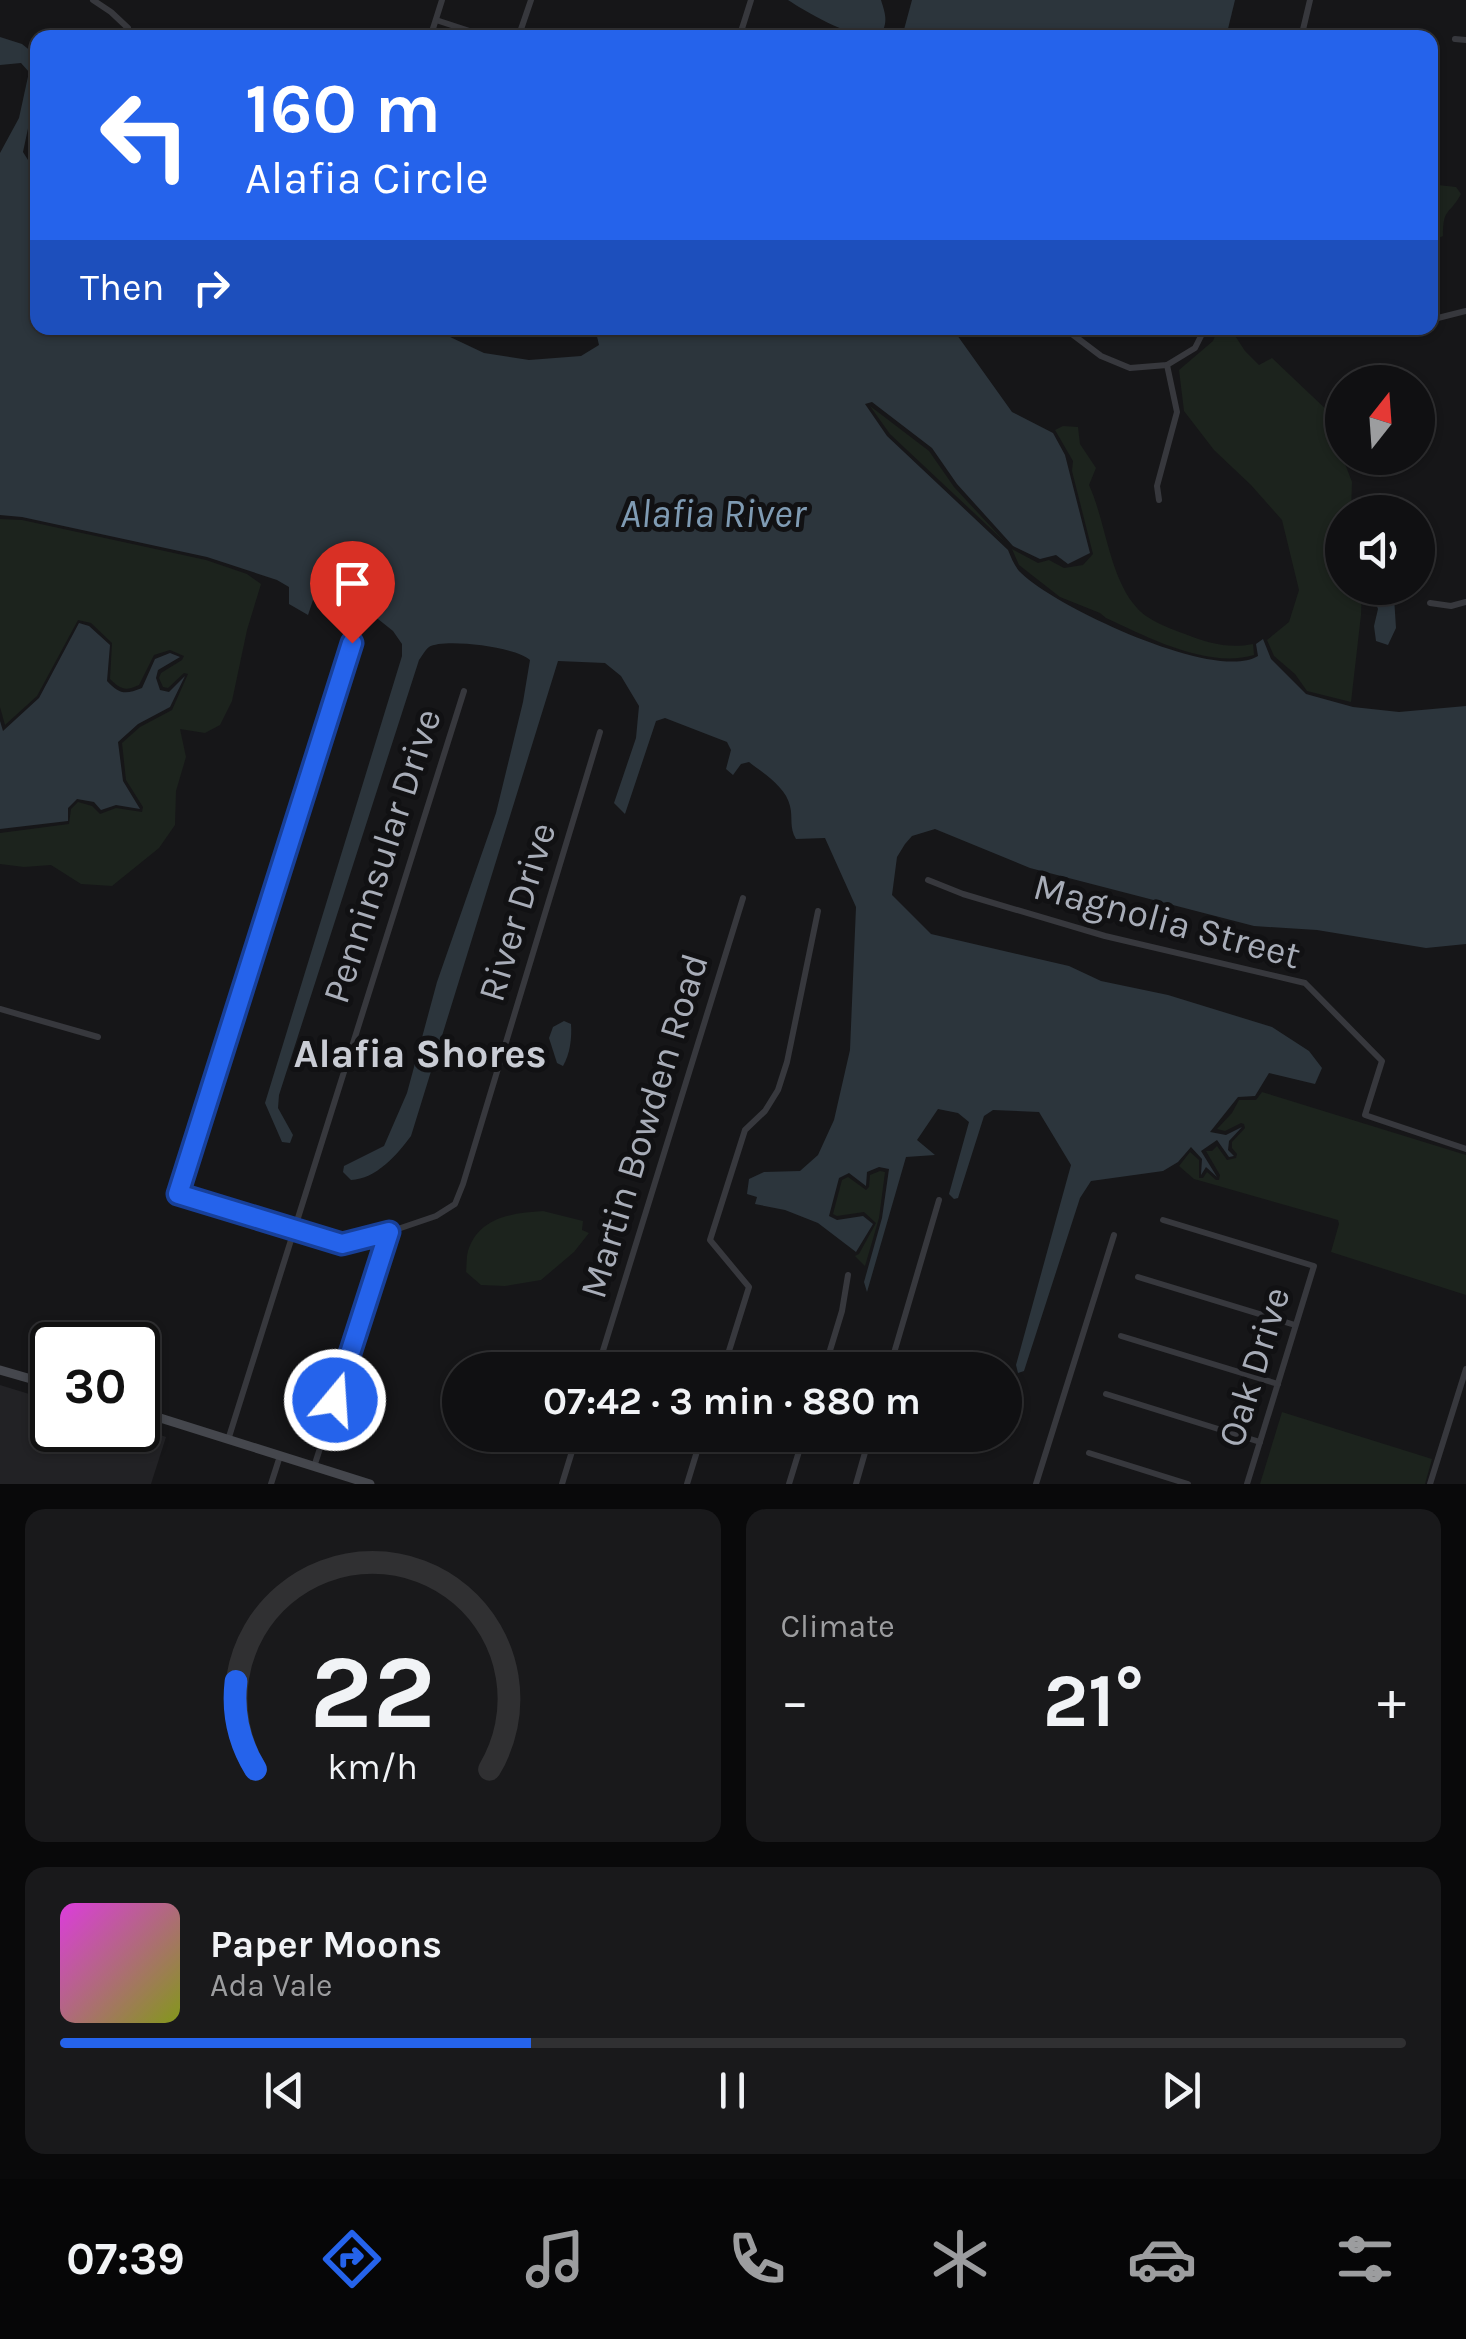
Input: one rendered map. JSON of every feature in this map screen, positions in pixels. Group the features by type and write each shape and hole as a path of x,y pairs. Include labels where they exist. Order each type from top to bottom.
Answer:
{"main road":[{"path":"0,1370 30,1379"},
{"path":"160,1418 370,1484"}],"street":[{"path":"94,0 128,28"},
{"path":"433,30 442,0"},
{"path":"521,30 530,0"},
{"path":"742,30 751,0"},
{"path":"1303,30 1310,0"},
{"path":"436,20 467,30"},
{"path":"1455,39 1466,40"},
{"path":"1438,318 1466,310"},
{"path":"1073,335 1100,356 1130,368 1166,365 1195,348 1202,335"},
{"path":"1159,500 1156,486 1177,412 1166,365"},
{"path":"1435,604 1451,606 1466,602"},
{"name":"River Drive","path":"352,643 178,1194 342,1244 436,1216 455,1204 600,732"},
{"name":"Penninsular Drive","path":"228,1440 464,691"},
{"name":"Magnolia Street","path":"928,880 1105,936 1304,983 1382,1061 1365,1116 1466,1150"},
{"name":"Martin Bowden Road","path":"603,1352 743,898"},
{"path":"729,1352 749,1287 710,1240 745,1130 765,1112 788,1062 818,911"},
{"path":"0,1008 98,1036"},
{"path":"895,1352 939,1200"},
{"name":"Oak Drive","path":"1163,1220 1314,1266 1247,1484"},
{"path":"314,1467 389,1232"},
{"path":"1036,1484 1114,1235"},
{"path":"829,1352 848,1275"},
{"path":"1138,1277 1295,1325"},
{"path":"1122,1336 1278,1384"},
{"path":"1430,1484 1466,1369"},
{"path":"1106,1394 1260,1442"},
{"path":"562,1484 572,1452"},
{"path":"687,1484 697,1452"},
{"path":"789,1484 799,1452"},
{"path":"856,1484 865,1452"},
{"path":"1089,1453 1188,1484"},
{"path":"270,1484 280,1456"}],"shaded area":[{"path":"1438,185 1456,187 1461,194 1446,216 1443,236 1438,238"},
{"path":"1215,335 1235,335 1259,365 1272,358 1325,408 1325,475 1349,475 1352,482 1352,495 1325,495 1325,605 1361,605 1351,702 1307,691 1274,656 1267,640 1289,622 1299,590 1282,520 1214,450 1184,411 1179,370"},
{"path":"870,406 929,451 954,487 1005,542 890,434"},
{"path":"1078,427 1080,444 1096,468 1089,485 1120,581 1137,608 1160,624 1202,640 1227,645 1253,644 1254,655 1217,658 1159,642 1060,597 1019,565 1012,549 1038,563 1049,560 1064,568 1083,565 1093,554 1072,471 1073,461 1055,430"},
{"path":"0,519 22,520 206,560 247,574 261,584 232,701 220,725 205,733 180,729 186,757 176,791 175,825 159,848 112,886 81,884 51,865 0,864 0,833 69,824 71,809 78,802 92,806 100,814 116,808 142,812 143,807 126,780 122,743 140,727 172,710 188,674 184,673 168,688 163,687 159,678 184,656 170,650 154,655 139,685 121,687 110,679 112,643 91,623 78,620 37,696 5,725 0,707"},
{"path":"1262,1092 1466,1155 1466,1295 1331,1252 1338,1220 1194,1179 1179,1166 1190,1152 1199,1160 1199,1178 1207,1172 1219,1180 1206,1151 1217,1146 1227,1160 1236,1158 1232,1142 1245,1128 1244,1124 1225,1131 1217,1129 1239,1100 1256,1100"},
{"path":"885,1172 879,1218 865,1266 855,1256 876,1223 864,1212 833,1214 842,1180 848,1177 866,1190 870,1175"},
{"path":"543,1211 583,1221 582,1230 589,1233 574,1252 541,1280 481,1285 466,1272 469,1248 482,1229 510,1215"},
{"path":"0,1385 30,1394 30,1452 160,1452 160,1435 166,1437 151,1484 0,1484"},
{"path":"1282,1412 1432,1459 1425,1484 1260,1484"}],"water":[{"path":"788,0 881,0 885,26 883,30 847,30"},
{"path":"912,0 1235,0 1228,30 904,30"},
{"name":"Alafia River","path":"0,37 30,50 30,119 23,152 30,163 30,335 448,335 484,353 529,360 581,356 599,345 597,335 957,335 1012,412 1053,433 1065,455 1090,553 1068,564 1056,555 1040,559 1013,546 957,484 932,448 872,402 865,404 887,436 1008,550 1019,571 1037,586 1134,636 1207,659 1237,661 1258,656 1256,644 1263,639 1271,659 1306,694 1353,707 1399,712 1466,706 1466,944 1426,948 1317,930 1254,926 1030,868 935,829 912,836 897,857 892,895 931,934 1069,966 1101,981 1168,995 1272,1027 1309,1051 1322,1068 1315,1084 1269,1073 1255,1096 1238,1097 1210,1132 1226,1135 1242,1127 1229,1141 1228,1150 1234,1156 1229,1157 1217,1140 1201,1151 1217,1177 1206,1167 1201,1175 1202,1159 1191,1147 1163,1171 1091,1181 1080,1198 1022,1372 1020,1352 1071,1165 1039,1112 993,1110 984,1116 958,1198 954,1199 949,1194 969,1122 958,1113 938,1109 917,1140 935,1155 906,1157 867,1292 864,1282 882,1218 889,1169 879,1167 867,1172 866,1186 849,1173 839,1178 829,1216 837,1220 863,1216 873,1224 856,1252 818,1223 755,1204 757,1197 747,1194 749,1179 764,1172 800,1171 818,1155 834,1120 850,1050 856,907 825,838 796,839 784,793 749,762 741,764 733,775 726,769 731,750 727,742 665,718 656,721 625,814 614,803 636,738 639,706 621,676 605,663 558,661 411,1136 377,1171 351,1180 343,1172 344,1166 384,1146 407,1093 437,982 496,813 530,660 496,648 437,644 429,647 419,660 279,1095 278,1108 293,1135 290,1143 282,1142 265,1103 402,656 402,644 393,631 363,607 330,593 314,597 308,615 289,604 289,587 277,580 207,557 0,515 0,153 19,118 29,72 21,63 0,65"},
{"path":"1376,605 1395,605 1396,628 1388,645 1376,641"},
{"path":"79,623 89,626 110,645 107,681 119,691 142,688 155,659 170,653 180,657 158,670 156,678 160,690 169,692 185,676 170,707 138,724 118,742 123,781 140,809 116,805 101,810 94,802 77,799 68,808 68,821 0,829 0,721 3,731 39,698"},
{"path":"564,1021 571,1024 571,1035 563,1066 557,1063 549,1038 553,1027"}],"district":[{"name":"Alafia Shores","path":"420,1053"}],"route":[{"path":"335,1400 389,1232 342,1244 178,1194 352,643"}]}
